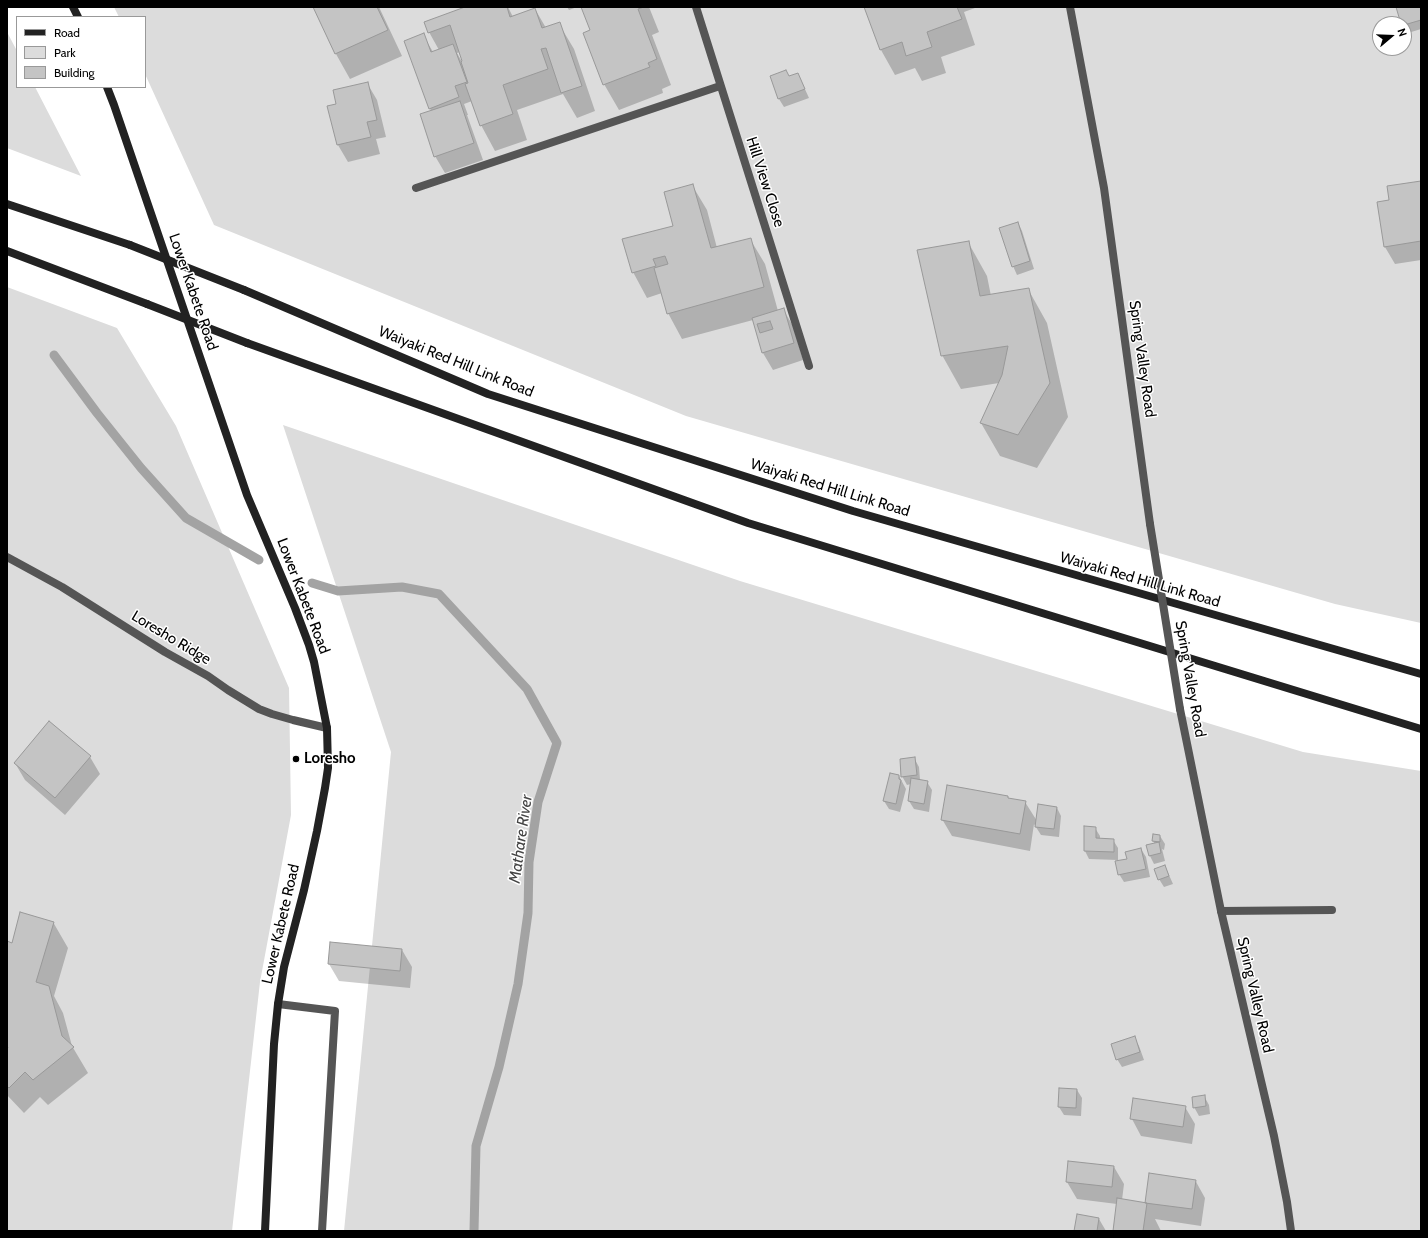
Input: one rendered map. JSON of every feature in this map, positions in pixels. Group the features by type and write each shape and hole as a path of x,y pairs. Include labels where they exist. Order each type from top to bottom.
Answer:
{"main road":[{"path":"73,7 78,16"},
{"name":"Lower Kabete Road","path":"107,88 117,112 247,495 298,614 309,644 327,728 328,768 325,788 306,882 284,967 278,1004 274,1044 265,1231"},
{"name":"Waiyaki Red Hill Link Road","path":"7,204 130,245 244,290 488,394 853,511 1421,674"},
{"path":"7,251 247,343 748,523 1421,729"}],"street":[{"name":"Hill View Close","path":"696,7 809,366"},
{"name":"Spring Valley Road","path":"1070,7 1104,188 1150,524 1180,709 1221,911 1274,1136 1292,1231"},
{"path":"416,188 720,86"},
{"name":"Loresho Ridge","path":"7,557 62,587 166,652 208,676 259,709 293,720 327,728"},
{"path":"1221,911 1332,910"},
{"path":"278,1004 335,1011 322,1231"}],"green space":[{"path":"114,7 1421,7 1421,623 1335,604 686,416 214,225 146,76 146,16 118,16"},
{"path":"7,32 16,49 16,88 36,88 81,176 7,148"},
{"path":"7,287 117,328 176,426 289,688 291,815 260,982 232,1231 7,1231"},
{"path":"283,425 740,581 1303,752 1421,771 1421,1231 344,1231 391,752"}],"building":[{"path":"313,7 377,7 388,30 335,54"},
{"path":"465,7 507,7 510,17 535,8 542,28 560,22 582,86 561,93 546,48 541,49 548,69 503,85 513,114 480,126 465,84 468,83 450,25 428,33 424,22"},
{"path":"581,7 644,7 638,9 657,59 648,63 650,67 603,85 583,33 590,30"},
{"path":"864,7 957,7 962,19 927,32 932,47 906,56 902,42 880,50"},
{"path":"1396,7 1421,7 1421,20 1412,23 1412,16 1399,16"},
{"path":"424,33 431,52 453,44 467,82 455,86 459,97 429,109 404,41"},
{"path":"786,70 789,76 798,73 805,89 778,99 770,76"},
{"path":"368,82 377,120 367,122 371,137 337,145 327,106 336,104 333,90"},
{"path":"460,101 474,143 434,157 420,114"},
{"path":"1421,181 1421,241 1384,247 1377,202 1389,200 1387,186"},
{"path":"693,184 711,248 751,238 764,287 667,314 654,268 668,264 665,256 653,259 656,266 632,273 622,239 673,226 664,192"},
{"path":"1018,222 1030,261 1012,267 999,228"},
{"path":"969,241 980,296 1029,288 1050,383 1018,435 980,423 1002,375 1008,346 941,356 917,250"},
{"path":"784,308 794,343 762,353 752,318","holes":["770,321 773,329 760,333 757,324"]},
{"path":"49,721 91,756 55,798 14,763"},
{"path":"915,757 917,775 901,777 900,759"},
{"path":"890,773 899,775 899,779 901,780 896,804 883,801"},
{"path":"911,778 928,781 924,804 908,801"},
{"path":"947,785 1008,796 1008,798 1026,801 1020,834 941,820"},
{"path":"1038,804 1057,807 1054,829 1035,827"},
{"path":"1084,826 1096,827 1096,838 1114,839 1114,852 1084,851"},
{"path":"1153,834 1160,835 1160,842 1152,841"},
{"path":"1159,842 1161,853 1149,856 1146,845"},
{"path":"1141,848 1146,869 1118,875 1115,861 1127,859 1125,852"},
{"path":"1165,865 1169,876 1158,880 1154,869"},
{"path":"20,912 54,922 36,982 49,986 62,1036 74,1047 33,1080 25,1072 9,1088 7,1086 7,941 12,943"},
{"path":"330,942 402,949 400,971 328,964"},
{"path":"1135,1036 1140,1052 1116,1060 1111,1044"},
{"path":"1059,1088 1077,1089 1076,1108 1058,1107"},
{"path":"1205,1095 1206,1106 1193,1108 1192,1097"},
{"path":"1133,1098 1186,1106 1183,1127 1130,1119"},
{"path":"1068,1161 1114,1166 1112,1187 1066,1182"},
{"path":"1149,1173 1196,1180 1192,1209 1145,1203"},
{"path":"1117,1198 1147,1203 1143,1231 1113,1231"},
{"path":"1077,1214 1099,1218 1097,1231 1074,1231"}],"waterway":[{"path":"54,355 97,413 141,468 186,518 259,560"},
{"name":"Mathare River","path":"312,583 338,591 402,587 439,594 527,689 557,743 538,802 529,862 528,913 518,984 499,1067 476,1146 474,1231"}],"place":[{"name":"Loresho","path":"296,759"}]}
